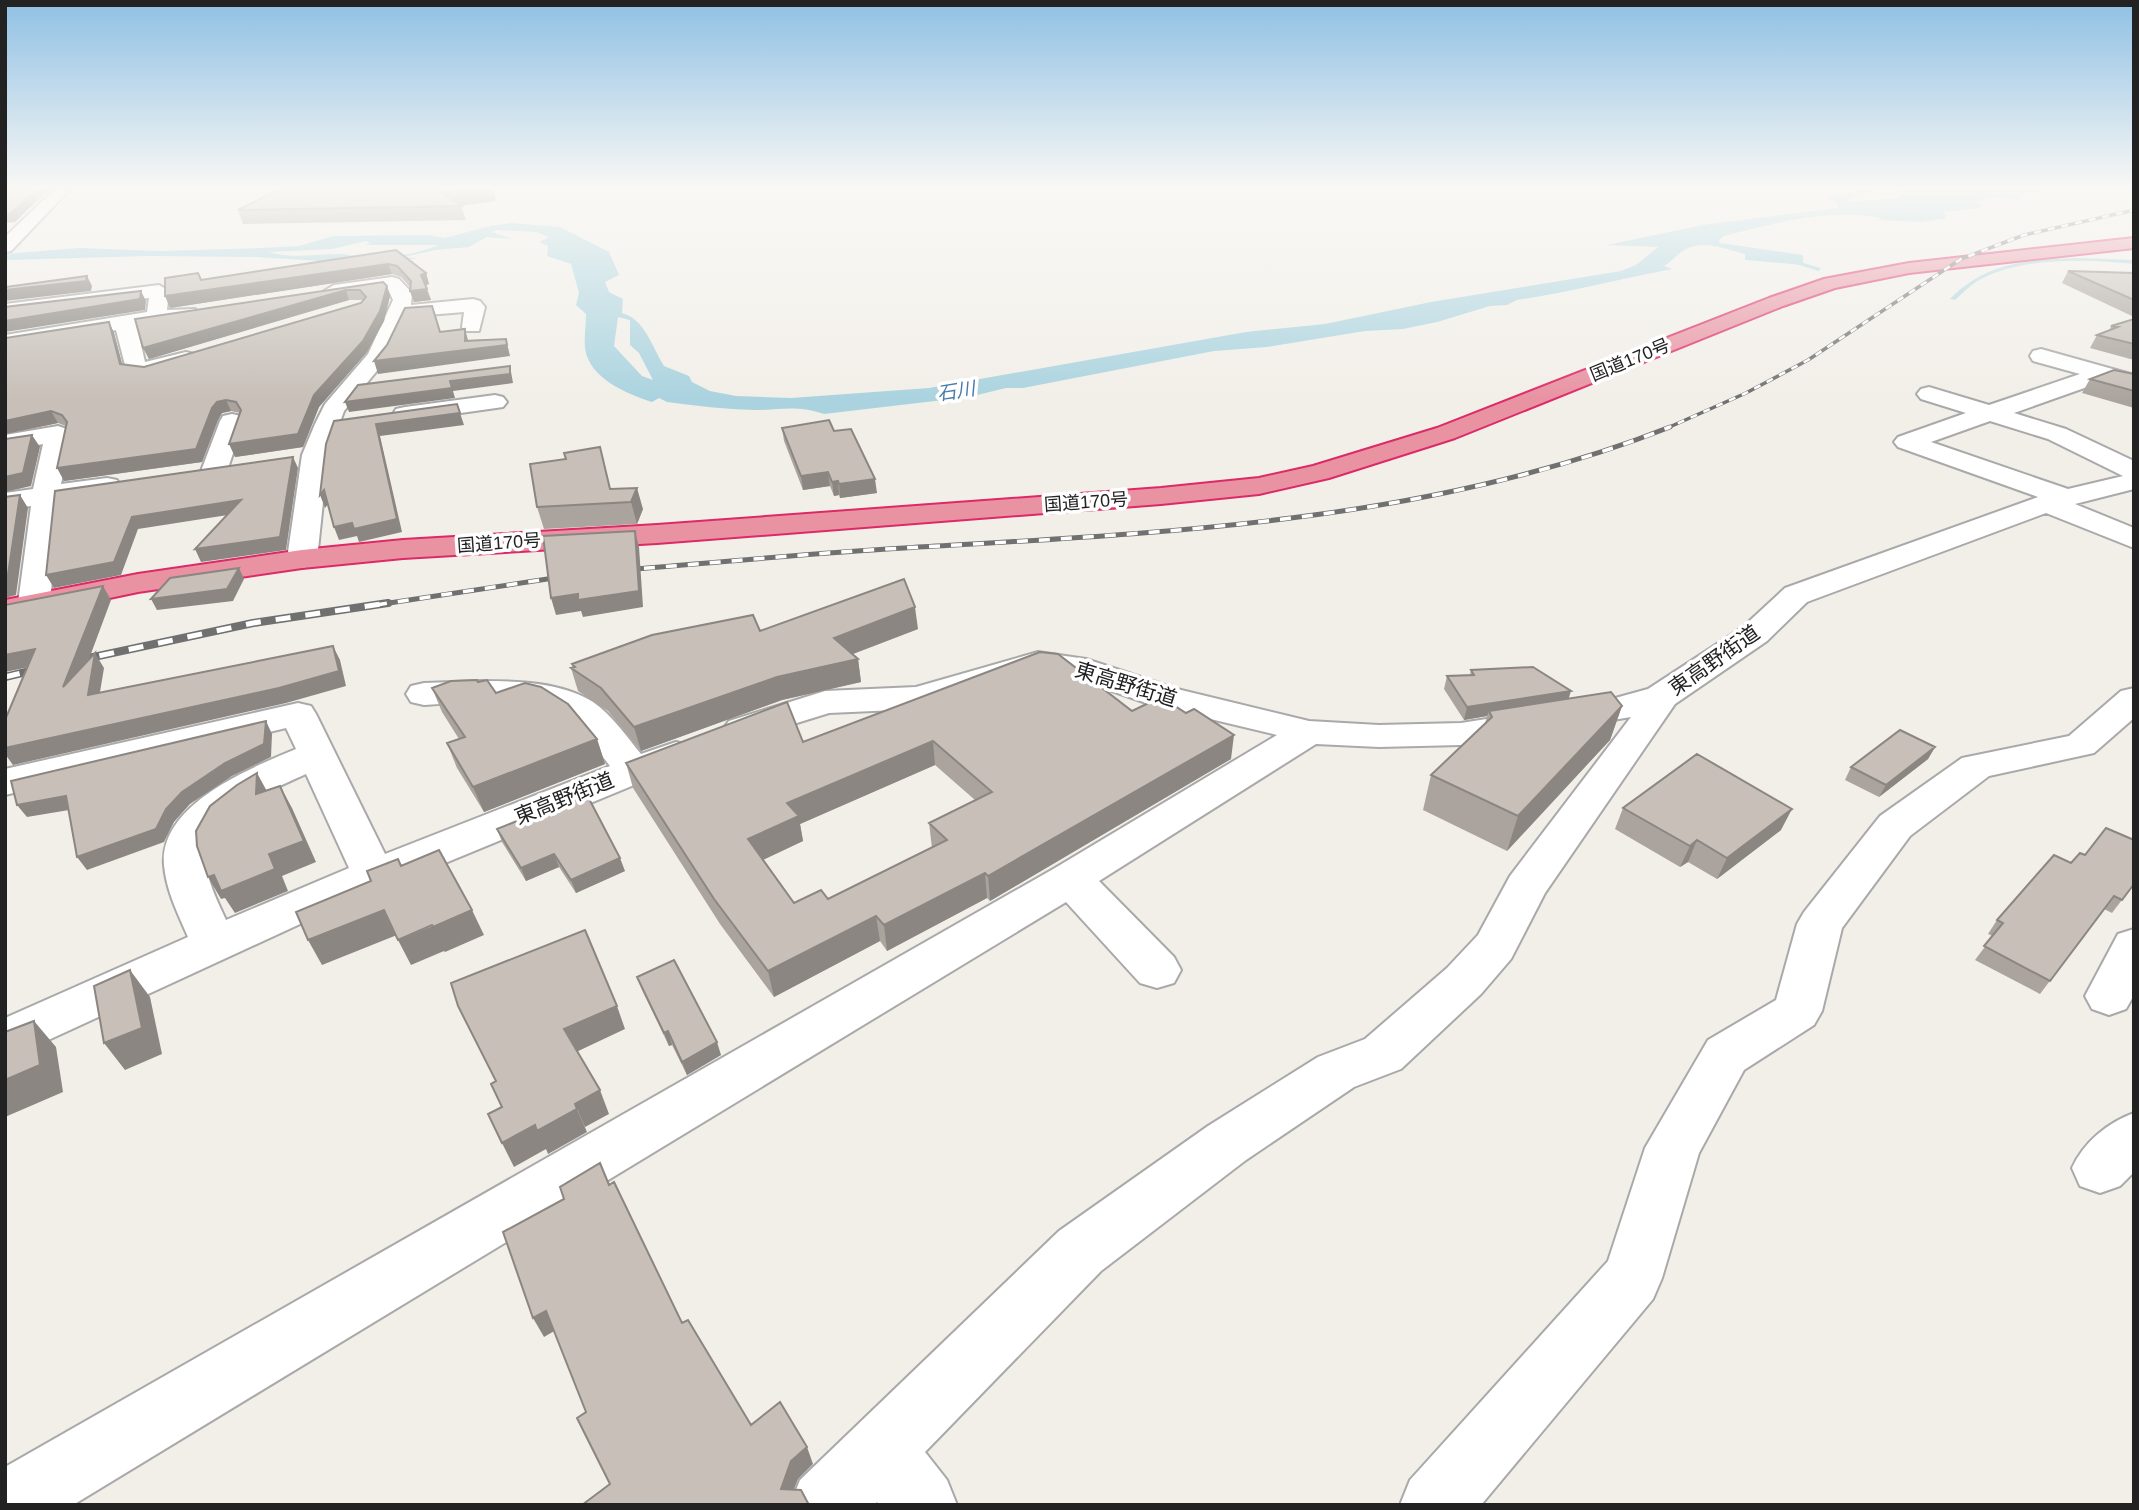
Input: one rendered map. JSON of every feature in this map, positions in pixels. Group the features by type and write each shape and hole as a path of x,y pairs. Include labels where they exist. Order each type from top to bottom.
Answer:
{"highway":[{"name":"国道170号","path":"5,610 138,583 302,559 403,549 684,532 1161,496 1259,486 1320,472 1446,433 1776,302 1831,283 1909,268 1986,259"}],"street":[{"path":"302,559 302,457 327,424 333,409 379,356 401,302 392,283 316,294"},
{"path":"5,310 159,290 157,315 130,323 127,327 135,368 158,367 204,354"},
{"path":"353,308 401,302 475,307 472,324 449,323"},
{"path":"5,341 211,310"},
{"path":"2041,356 2134,382"},
{"path":"2104,373 1907,442 2057,500 2134,539"},
{"path":"354,386 381,382"},
{"path":"1929,394 2057,434 2134,471"},
{"path":"382,417 436,415 495,402"},
{"path":"214,471 232,421"},
{"path":"327,424 354,421"},
{"path":"5,443 58,434 46,494 34,603"},
{"path":"5,501 137,481"},
{"name":"東高野街道","path":"5,1040 214,944 374,875 633,770 782,714 825,702 918,698 1038,662 1074,666 1165,696 1309,732 1380,736 1461,734 1611,711 1661,696 1755,634 1796,595 2057,500 2134,481"},
{"path":"424,694 493,692 536,695 565,702 581,710 633,770"},
{"path":"825,1505 1080,1251 1227,1143 1325,1079 1383,1054 1464,981 1495,947 1525,887 1645,724 1661,696"},
{"path":"1435,1505 1632,1278 1673,1148 1726,1055 1797,1011 1820,924 1895,826 1976,767 2081,745 2134,699"},
{"path":"5,782 298,714 374,875"},
{"path":"7,1505 1070,879 1309,732"},
{"path":"214,944 187,876 184,852 193,833 206,815 230,797 318,754"},
{"path":"1070,879 1157,970"},
{"path":"2109,996 2134,946"},
{"path":"881,1450 922,1505"}],"water":[{"path":"295,259 396,259 320,261"},
{"name":"石川","path":"557,259 612,259 619,275 605,282 609,292 623,299 622,313 630,316 642,327 664,366 689,376 692,382 710,391 736,396 791,398 929,388 1246,332 1325,324 1431,302 1621,271 1643,259 1673,259 1664,266 1672,269 1517,300 1507,305 1490,306 1403,329 1365,331 1267,347 1214,351 969,397 824,414 797,409 711,407 667,402 659,398 652,402 611,384 588,359 585,348 586,314 576,305 579,293 571,264","holes":["618,317 630,320 630,345 639,353 653,380 642,376 614,346"]},
{"path":"1803,259 1803,265 1745,260"}],"building":[{"path":"334,259 408,259 426,273 421,275 427,289 410,291 411,281 397,266 388,264 165,296 165,278 198,273 201,280"},
{"path":"2068,271 2134,273 2134,300"},
{"path":"87,276 86,281 5,290 5,287"},
{"path":"383,282 387,286 380,311 363,341 314,395 298,434 229,444 241,410 236,402 226,400 217,402 212,408 196,449 57,468 67,422 62,415 51,411 5,421 5,338 109,322 120,364 144,367 361,303 366,297 360,290 346,290 143,348 135,319"},
{"path":"141,291 140,299 5,321 5,307"},
{"path":"432,306 440,332 465,329 465,341 506,339 507,345 374,361 387,345 405,308"},
{"path":"2134,319 2134,344 2097,335 2118,327 2111,326"},
{"path":"510,366 510,374 450,381 452,388 345,402 358,385"},
{"path":"2114,370 2134,374 2134,391 2090,379"},
{"path":"457,404 460,413 376,424 397,519 354,529 352,523 334,527 324,490 320,495 326,444 334,421"},
{"path":"829,420 834,431 851,429 875,479 839,484 838,481 832,482 828,472 801,476 782,428"},
{"path":"32,435 23,473 5,477 5,439"},
{"path":"600,447 610,489 637,488 631,502 537,507 530,464 566,459 564,453"},
{"path":"293,457 280,537 195,549 241,500 132,517 114,562 46,575 55,491"},
{"path":"20,495 7,581 5,581 5,497"},
{"path":"635,531 639,591 578,600 578,594 551,598 543,536"},
{"path":"239,568 227,589 151,599 170,578"},
{"path":"904,579 915,607 834,638 858,659 777,677 634,727 601,688 571,668 575,667 572,664 652,635 753,615 760,631"},
{"path":"103,586 63,687 95,653 88,695 333,646 339,671 279,688 5,748 5,720 35,649 5,655 5,605"},
{"path":"1040,652 1058,654 1132,711 1161,697 1186,713 1194,709 1234,735 988,876 985,873 884,925 876,916 768,971 714,899 626,763 787,702 803,742","holes":["933,741 992,792 929,823 947,840 828,899 821,890 794,903 748,839 799,816 787,803"]},
{"path":"1533,667 1571,691 1467,707 1447,676 1474,675 1471,670"},
{"path":"487,680 496,693 525,683 541,687 568,704 597,739 473,787 447,743 465,737 432,688 451,681"},
{"path":"1611,692 1622,706 1518,816 1431,775 1492,717 1489,711"},
{"path":"266,721 264,744 225,763 182,792 166,809 156,829 77,857 66,796 17,805 11,781"},
{"path":"1900,730 1935,747 1886,785 1851,767"},
{"path":"1697,754 1792,809 1727,858 1697,840 1690,846 1623,808"},
{"path":"257,773 256,794 280,786 304,841 269,854 275,869 221,891 214,875 208,877 197,846 196,831 210,806"},
{"path":"586,793 620,858 571,880 554,854 521,868 497,829"},
{"path":"2106,828 2134,840 2134,884 2122,900 2114,896 2050,981 1984,946 2003,923 1997,920 2054,855 2071,863 2080,853 2085,855"},
{"path":"439,850 472,910 398,940 384,910 308,940 296,912 371,881 367,871 398,859 401,866"},
{"path":"585,930 617,1006 564,1029 600,1090 575,1104 577,1109 537,1131 535,1125 502,1143 488,1114 502,1107 491,1084 496,1081 458,1006 451,983"},
{"path":"674,960 717,1042 682,1062 668,1031 664,1033 637,977"},
{"path":"130,970 142,1028 104,1043 94,986"},
{"path":"34,1021 40,1065 5,1080 5,1032"},
{"path":"600,1163 609,1185 614,1182 682,1323 688,1320 751,1425 780,1402 807,1447 791,1461 781,1489 801,1490 809,1505 582,1505 610,1484 577,1418 586,1412 546,1311 533,1318 503,1232 564,1199 560,1187"}],"waterway":[{"path":"1953,299 1978,278 1992,272 2032,263 2072,259"},
{"path":"2108,259 2134,262"},
{"path":"1788,260 1818,269"}],"railway":[{"path":"1668,428 1746,393 1808,360 1960,259"},
{"path":"622,570 1098,536 1293,518 1389,504 1484,484 1578,459 1668,428"},
{"path":"376,605 567,576"},
{"path":"70,662 253,623 388,603"},
{"path":"5,677 43,668"}]}
